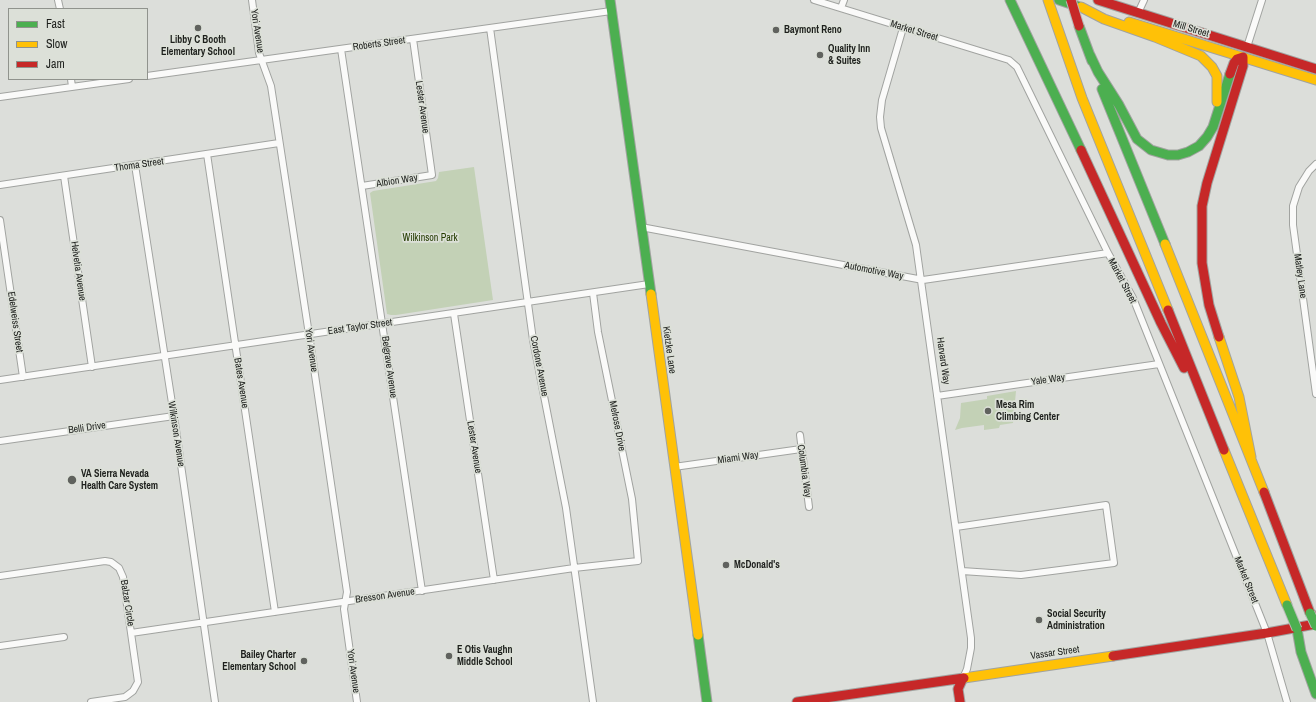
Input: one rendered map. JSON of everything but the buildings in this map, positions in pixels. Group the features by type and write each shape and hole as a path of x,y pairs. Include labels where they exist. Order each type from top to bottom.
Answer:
{"main road":[{"name":"Kietzke Lane","path":"610,0 707,702"},
{"path":"1002,0 1025,30"},
{"path":"1010,0 1166,334 1185,370 1204,400"},
{"path":"1048,0 1082,98 1297,629 1316,694"},
{"name":"Mill Street","path":"1059,0 1316,80"},
{"path":"1071,0 1079,26 1117,126 1251,457 1316,625"},
{"name":"Mill Street","path":"1098,0 1316,69"},
{"path":"1081,7 1104,19 1196,53 1205,59 1215,72 1218,82 1218,94 1213,126"},
{"path":"1247,47 1243,57 1243,66 1207,183 1202,206 1201,241 1204,277 1209,305 1239,396 1251,457"},
{"path":"1090,55 1098,72 1119,105 1133,134 1141,143 1151,150 1168,155 1178,155 1188,152 1203,142 1213,126 1234,63 1237,59 1243,57"},
{"name":"Vassar Street","path":"797,702 1316,625"},
{"path":"1304,651 1316,675"},
{"name":"Harvard Way","path":"960,702 958,689 963,678"}],"street":[{"name":"Yori Avenue","path":"252,0 261,60 269,77 271,86 309,334 347,592 344,609 357,702"},
{"name":"Market Street","path":"814,0 1009,60 1017,67 1108,253 1133,298 1267,633 1287,702"},
{"path":"841,8 844,0"},
{"path":"1138,13 1144,0"},
{"path":"1247,47 1262,0"},
{"name":"Roberts Street","path":"148,76 611,11"},
{"name":"Cordone Avenue","path":"490,28 533,340 566,508 594,702"},
{"name":"Harvard Way","path":"903,28 882,100 880,117 881,128 916,245 922,279 971,644 967,669 963,678"},
{"name":"Lester Avenue","path":"413,39 432,175"},
{"name":"Belgrave Avenue","path":"341,49 422,591"},
{"path":"70,80 72,87"},
{"path":"0,97 122,80"},
{"name":"Thoma Street","path":"0,185 279,143"},
{"name":"Bates Avenue","path":"207,154 275,612"},
{"name":"Matley Lane","path":"1316,164 1309,171 1299,187 1294,206 1293,225 1316,394"},
{"name":"Wilkinson Avenue","path":"135,165 174,416 215,702"},
{"name":"Albion Way","path":"362,186 432,175"},
{"name":"Helvetia Avenue","path":"64,176 92,367"},
{"name":"Edelweiss Street","path":"0,220 23,377"},
{"name":"Automotive Way","path":"641,227 922,279 1108,253"},
{"name":"East Taylor Street","path":"0,380 649,284"},
{"name":"Melrose Drive","path":"592,293 598,332 632,499 638,561"},
{"name":"Lester Avenue","path":"454,314 494,580"},
{"name":"Yale Way","path":"937,396 1159,364"},
{"name":"Belli Drive","path":"0,441 174,416"},
{"name":"Columbia Way","path":"800,435 809,508"},
{"name":"Miami Way","path":"674,467 801,449"},
{"path":"956,528 1106,505 1114,563 1021,575 962,571"},
{"name":"Balzar Circle","path":"0,576 105,561 111,562 119,568 122,573 132,633 138,676 136,687 130,695 91,702"},
{"name":"Bresson Avenue","path":"132,633 574,568 638,561"},
{"path":"0,646 64,637"}],"green space":[{"name":"Wilkinson Park","path":"474,167 493,300 396,315 387,314 370,193 373,191 436,181 439,172"},
{"name":"Mesa Rim Climbing Center","path":"1016,391 1013,423 1000,425 999,428 984,430 984,425 955,430 960,418 961,403 987,399 987,396"}],"traffic: fast":[{"path":"610,0 651,294"},
{"path":"1010,0 1081,150"},
{"path":"1059,0 1077,6"},
{"path":"1079,26 1092,61"},
{"path":"1090,55 1098,72 1119,105 1137,139 1151,150 1168,155 1178,155 1188,152 1199,146 1207,137 1213,127 1230,74"},
{"path":"1102,89 1165,244"},
{"path":"1287,605 1297,629"},
{"path":"1310,613 1316,626"},
{"path":"1297,629 1301,652 1316,694"},
{"path":"698,635 707,702"}],"traffic: slow":[{"path":"1048,0 1082,98 1168,310"},
{"path":"1081,7 1104,19 1155,37 1201,56 1212,67 1217,76 1217,102"},
{"path":"1129,22 1316,80"},
{"path":"1165,244 1264,492"},
{"path":"651,294 698,635"},
{"path":"1219,337 1239,397 1251,457"},
{"path":"1224,450 1287,605"},
{"path":"964,678 1113,656"}],"traffic: jam":[{"path":"1071,0 1079,26"},
{"path":"1098,0 1316,69"},
{"path":"1219,337 1209,305 1202,263 1202,206 1207,183 1243,66 1243,57 1237,59 1230,74"},
{"path":"1081,150 1161,323 1184,368"},
{"path":"1168,310 1224,450"},
{"path":"1264,492 1310,613 1316,618"},
{"path":"1113,656 1267,633 1316,624"},
{"path":"960,702 958,689 963,678"},
{"path":"797,702 964,678"}],"place":[{"name":"Libby C Booth Elementary School","path":"198,28"},
{"name":"Baymont Reno","path":"776,30"},
{"name":"Quality Inn & Suites","path":"820,55"},
{"name":"Mesa Rim Climbing Center","path":"988,411"},
{"name":"VA Sierra Nevada Health Care System","path":"72,480"},
{"name":"McDonald's","path":"726,565"},
{"name":"Social Security Administration","path":"1039,620"},
{"name":"E Otis Vaughn Middle School","path":"449,656"},
{"name":"Bailey Charter Elementary School","path":"304,661"}]}
